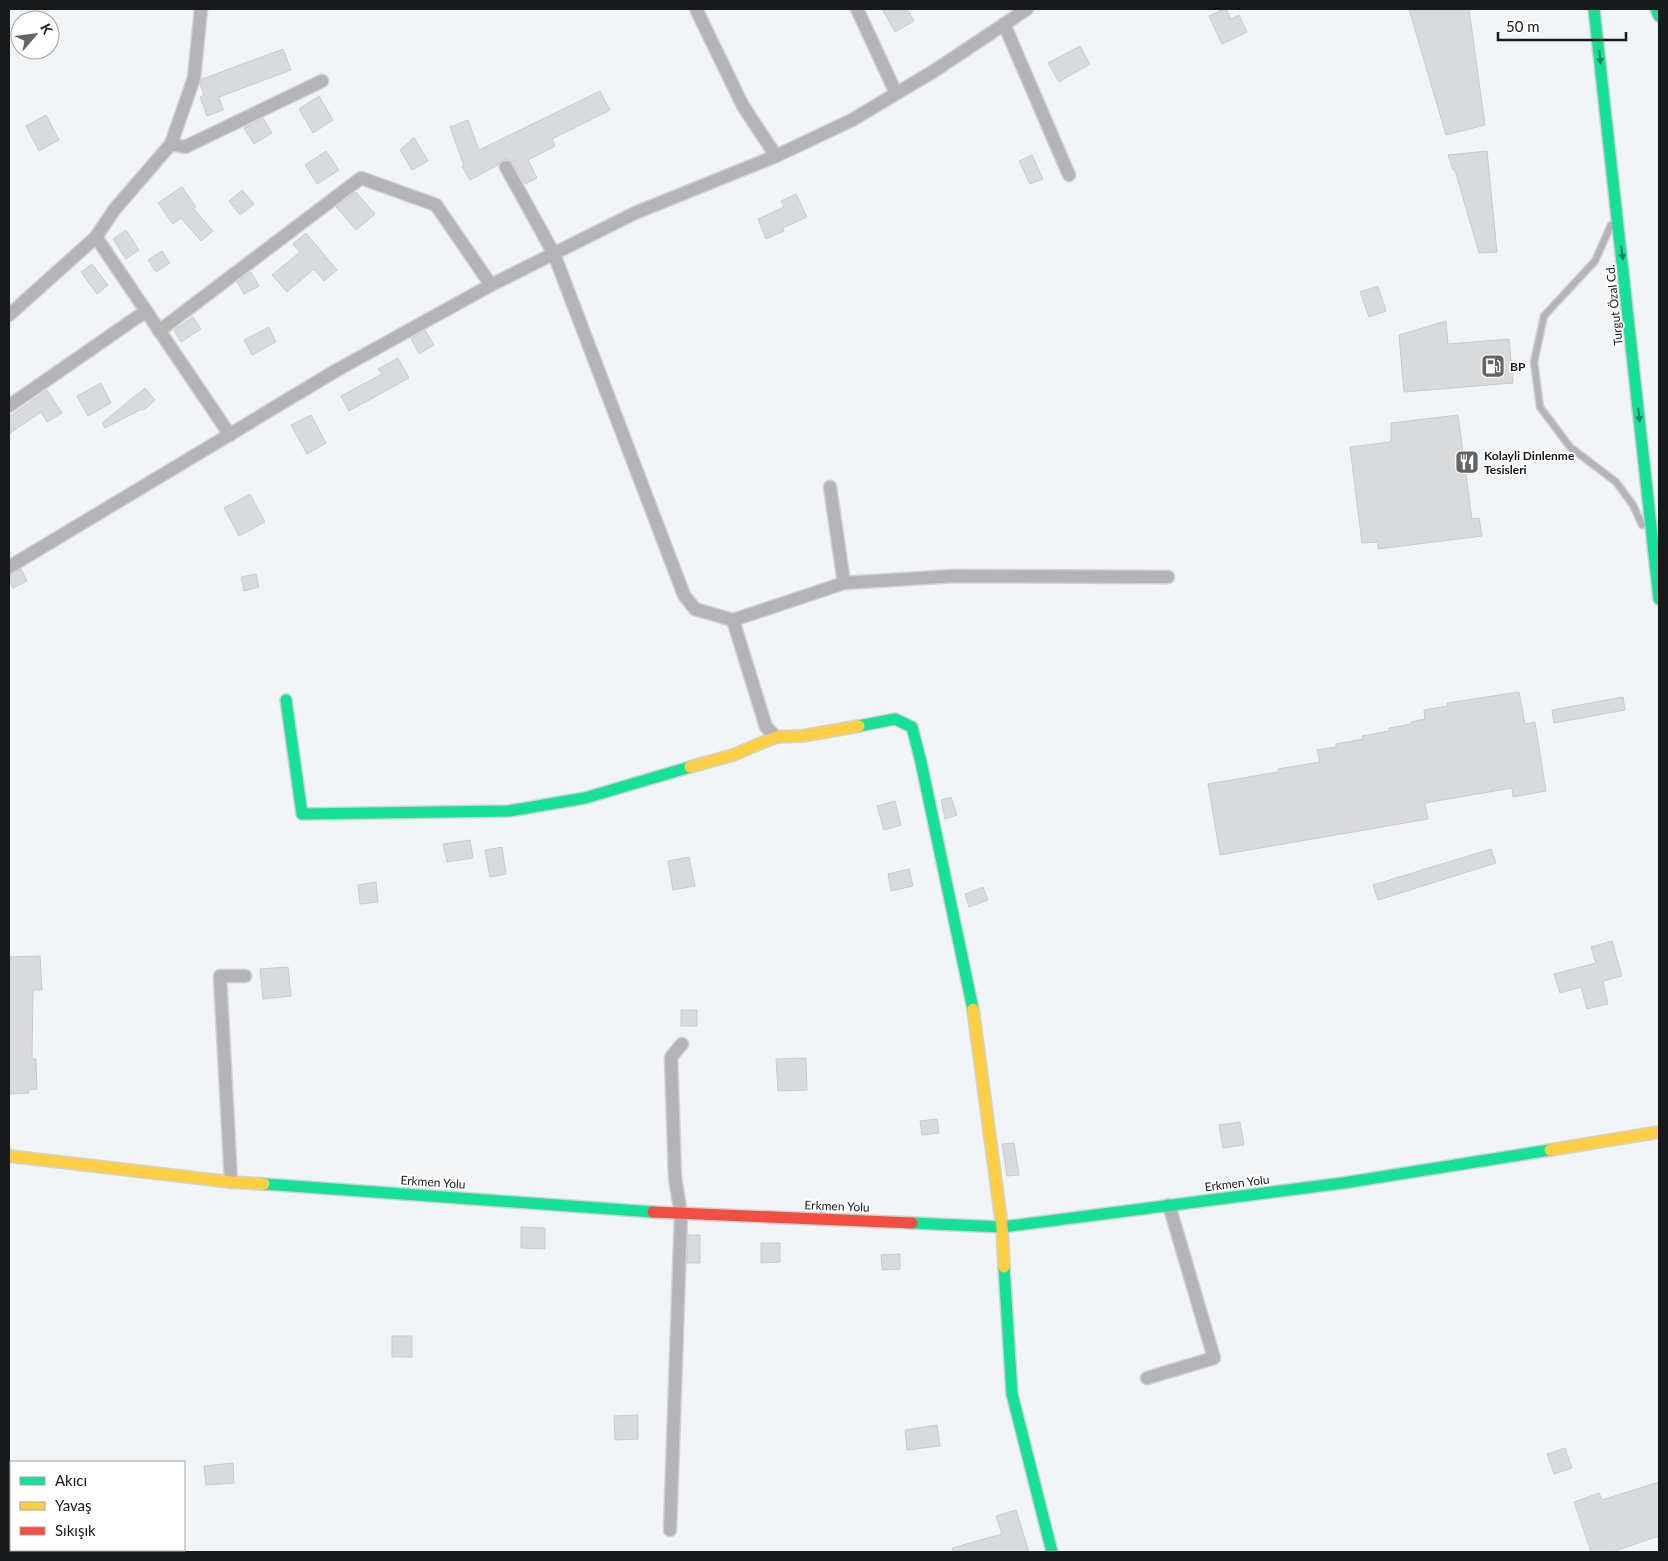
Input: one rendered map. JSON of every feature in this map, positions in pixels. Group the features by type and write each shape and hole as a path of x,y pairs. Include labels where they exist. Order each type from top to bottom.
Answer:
{"main road":[{"name":"Turgut Özal Cd.","path":"1594,9 1659,599"},
{"path":"1656,9 1659,16"},
{"path":"286,700 302,814 509,811 585,798 733,754 776,737 802,736 895,719 912,727 922,762 971,994 1002,1227 1012,1394 1052,1552"},
{"name":"Erkmen Yolu","path":"9,1156 232,1182 681,1214 1002,1227 1343,1183 1659,1132"}],"street":[{"path":"9,315 96,237 114,210 172,144 194,78 201,9"},
{"path":"696,9 743,106 776,156"},
{"path":"857,9 896,93"},
{"path":"9,567 337,370 491,285 635,213 776,156 852,120 1027,9"},
{"path":"1004,24 1069,175"},
{"path":"172,144 185,147 322,82"},
{"path":"506,167 554,254 684,596 695,609 732,620 844,583 954,576 1168,578"},
{"path":"159,331 361,178 436,205 491,285"},
{"path":"96,237 230,435"},
{"path":"9,406 146,311"},
{"path":"830,487 844,583"},
{"path":"732,620 766,727 776,737"},
{"path":"232,1182 220,976 245,976"},
{"path":"670,1530 681,1214 675,1178 671,1057 682,1044"},
{"path":"1146,1378 1214,1358 1169,1205"}],"lane":[{"path":"1617,213 1595,261 1544,316 1534,362 1540,407 1570,447 1616,482 1633,505 1654,547"}],"building":[{"path":"882,9 907,9 914,21 895,32"},
{"path":"1226,9 1231,19 1239,15 1247,32 1222,44 1209,16"},
{"path":"1409,9 1469,9 1485,125 1446,135"},
{"path":"1080,46 1090,64 1059,82 1048,63"},
{"path":"283,49 291,70 219,97 223,110 207,116 200,97 204,95 200,84 202,79"},
{"path":"600,91 610,110 552,139 555,146 528,160 537,178 525,184 513,163 506,159 470,180 462,166 464,166 450,127 468,120 479,150"},
{"path":"319,96 333,120 313,133 299,109"},
{"path":"46,115 59,140 39,151 26,126"},
{"path":"263,118 272,133 254,144 244,128"},
{"path":"414,137 428,161 412,170 400,150"},
{"path":"326,151 339,170 317,184 305,165"},
{"path":"1487,151 1497,252 1479,253 1455,170 1453,170 1448,155"},
{"path":"1032,155 1043,179 1030,184 1019,161"},
{"path":"182,187 196,207 194,209 213,231 201,241 181,218 173,224 158,203"},
{"path":"242,190 254,204 240,215 229,201"},
{"path":"356,192 375,214 356,230 336,207"},
{"path":"796,194 807,217 783,228 784,231 766,239 758,219 784,207 781,201"},
{"path":"126,230 139,250 126,259 113,239"},
{"path":"306,233 337,270 324,281 314,269 287,292 272,275 300,252 293,244"},
{"path":"162,251 170,263 156,272 148,260"},
{"path":"92,264 108,285 97,294 81,272"},
{"path":"251,272 259,286 244,294 237,282"},
{"path":"1378,286 1386,311 1369,317 1360,292"},
{"path":"193,317 201,329 181,342 174,330"},
{"path":"1446,321 1448,344 1509,339 1513,383 1404,392 1399,335"},
{"path":"269,327 276,342 252,355 244,340"},
{"path":"425,330 434,345 419,354 411,339"},
{"path":"398,358 409,378 349,411 341,396 382,374 378,369"},
{"path":"101,383 111,403 88,416 77,396"},
{"path":"145,388 155,400 144,410 142,409 105,428 102,423"},
{"path":"47,390 62,413 47,422 41,412 9,434 9,417"},
{"path":"311,415 326,443 307,454 291,425"},
{"path":"1458,415 1472,519 1479,518 1482,536 1378,549 1378,542 1362,543 1350,447 1391,442 1391,423"},
{"path":"250,494 265,522 239,536 224,508"},
{"path":"21,569 27,581 13,588 9,575"},
{"path":"256,574 259,587 244,591 241,577"},
{"path":"1519,692 1525,724 1535,722 1546,791 1513,797 1512,788 1425,803 1428,819 1220,855 1208,784 1278,772 1278,769 1320,762 1317,750 1336,747 1336,744 1363,739 1362,736 1389,731 1389,728 1425,719 1424,710 1448,706 1447,703"},
{"path":"1623,697 1625,710 1554,723 1552,710"},
{"path":"951,797 957,815 945,819 941,800"},
{"path":"895,801 901,825 884,830 877,806"},
{"path":"470,840 473,858 447,862 443,844"},
{"path":"502,847 506,874 490,877 485,850"},
{"path":"1491,849 1496,863 1378,900 1373,885"},
{"path":"689,857 695,886 673,890 668,861"},
{"path":"909,869 913,886 891,891 888,874"},
{"path":"376,882 378,902 360,904 358,885"},
{"path":"983,887 988,900 969,907 965,894"},
{"path":"1612,941 1622,976 1603,981 1608,1004 1587,1009 1581,987 1560,993 1554,974 1596,963 1591,947"},
{"path":"40,956 42,990 33,990 32,1059 36,1059 37,1089 28,1090 29,1093 9,1094 9,957"},
{"path":"288,967 291,996 263,999 260,969"},
{"path":"681,1010 697,1010 697,1026 681,1026"},
{"path":"806,1058 807,1090 778,1091 776,1059"},
{"path":"937,1119 939,1133 922,1135 920,1121"},
{"path":"1240,1122 1244,1145 1223,1148 1219,1125"},
{"path":"1014,1143 1019,1175 1007,1176 1002,1144"},
{"path":"521,1227 545,1228 545,1249 521,1248"},
{"path":"688,1235 700,1235 700,1263 687,1263"},
{"path":"761,1243 780,1243 780,1262 761,1263"},
{"path":"900,1254 900,1269 882,1270 881,1255"},
{"path":"392,1336 412,1336 412,1357 392,1357"},
{"path":"638,1415 638,1439 615,1440 614,1416"},
{"path":"937,1425 940,1446 907,1450 905,1430"},
{"path":"1565,1448 1572,1468 1554,1474 1547,1454"},
{"path":"233,1463 234,1483 206,1485 204,1466"},
{"path":"1659,1482 1659,1536 1612,1552 1591,1552 1574,1502 1599,1493 1602,1500"},
{"path":"1016,1510 1029,1552 953,1552 952,1548 1002,1534 996,1516"}],"traffic: fast":[{"path":"1594,9 1659,599"},
{"path":"1656,9 1659,16"},
{"path":"286,700 302,814 509,811 585,798 690,767"},
{"path":"859,726 895,719 912,727 973,1009"},
{"path":"912,1223 1002,1227 1343,1183 1550,1150"},
{"path":"264,1184 653,1212"},
{"path":"1004,1267 1012,1394 1052,1552"}],"traffic: slow":[{"path":"690,767 733,755 776,737 802,736 859,726"},
{"path":"973,1009 1002,1227 1004,1267"},
{"path":"1550,1150 1659,1132"},
{"path":"9,1156 231,1182 264,1184"}],"traffic: jam":[{"path":"653,1212 912,1223"}],"place":[{"name":"BP","path":"1493,366"},
{"name":"Kolayli Dinlenme Tesisleri","path":"1467,462"}]}
